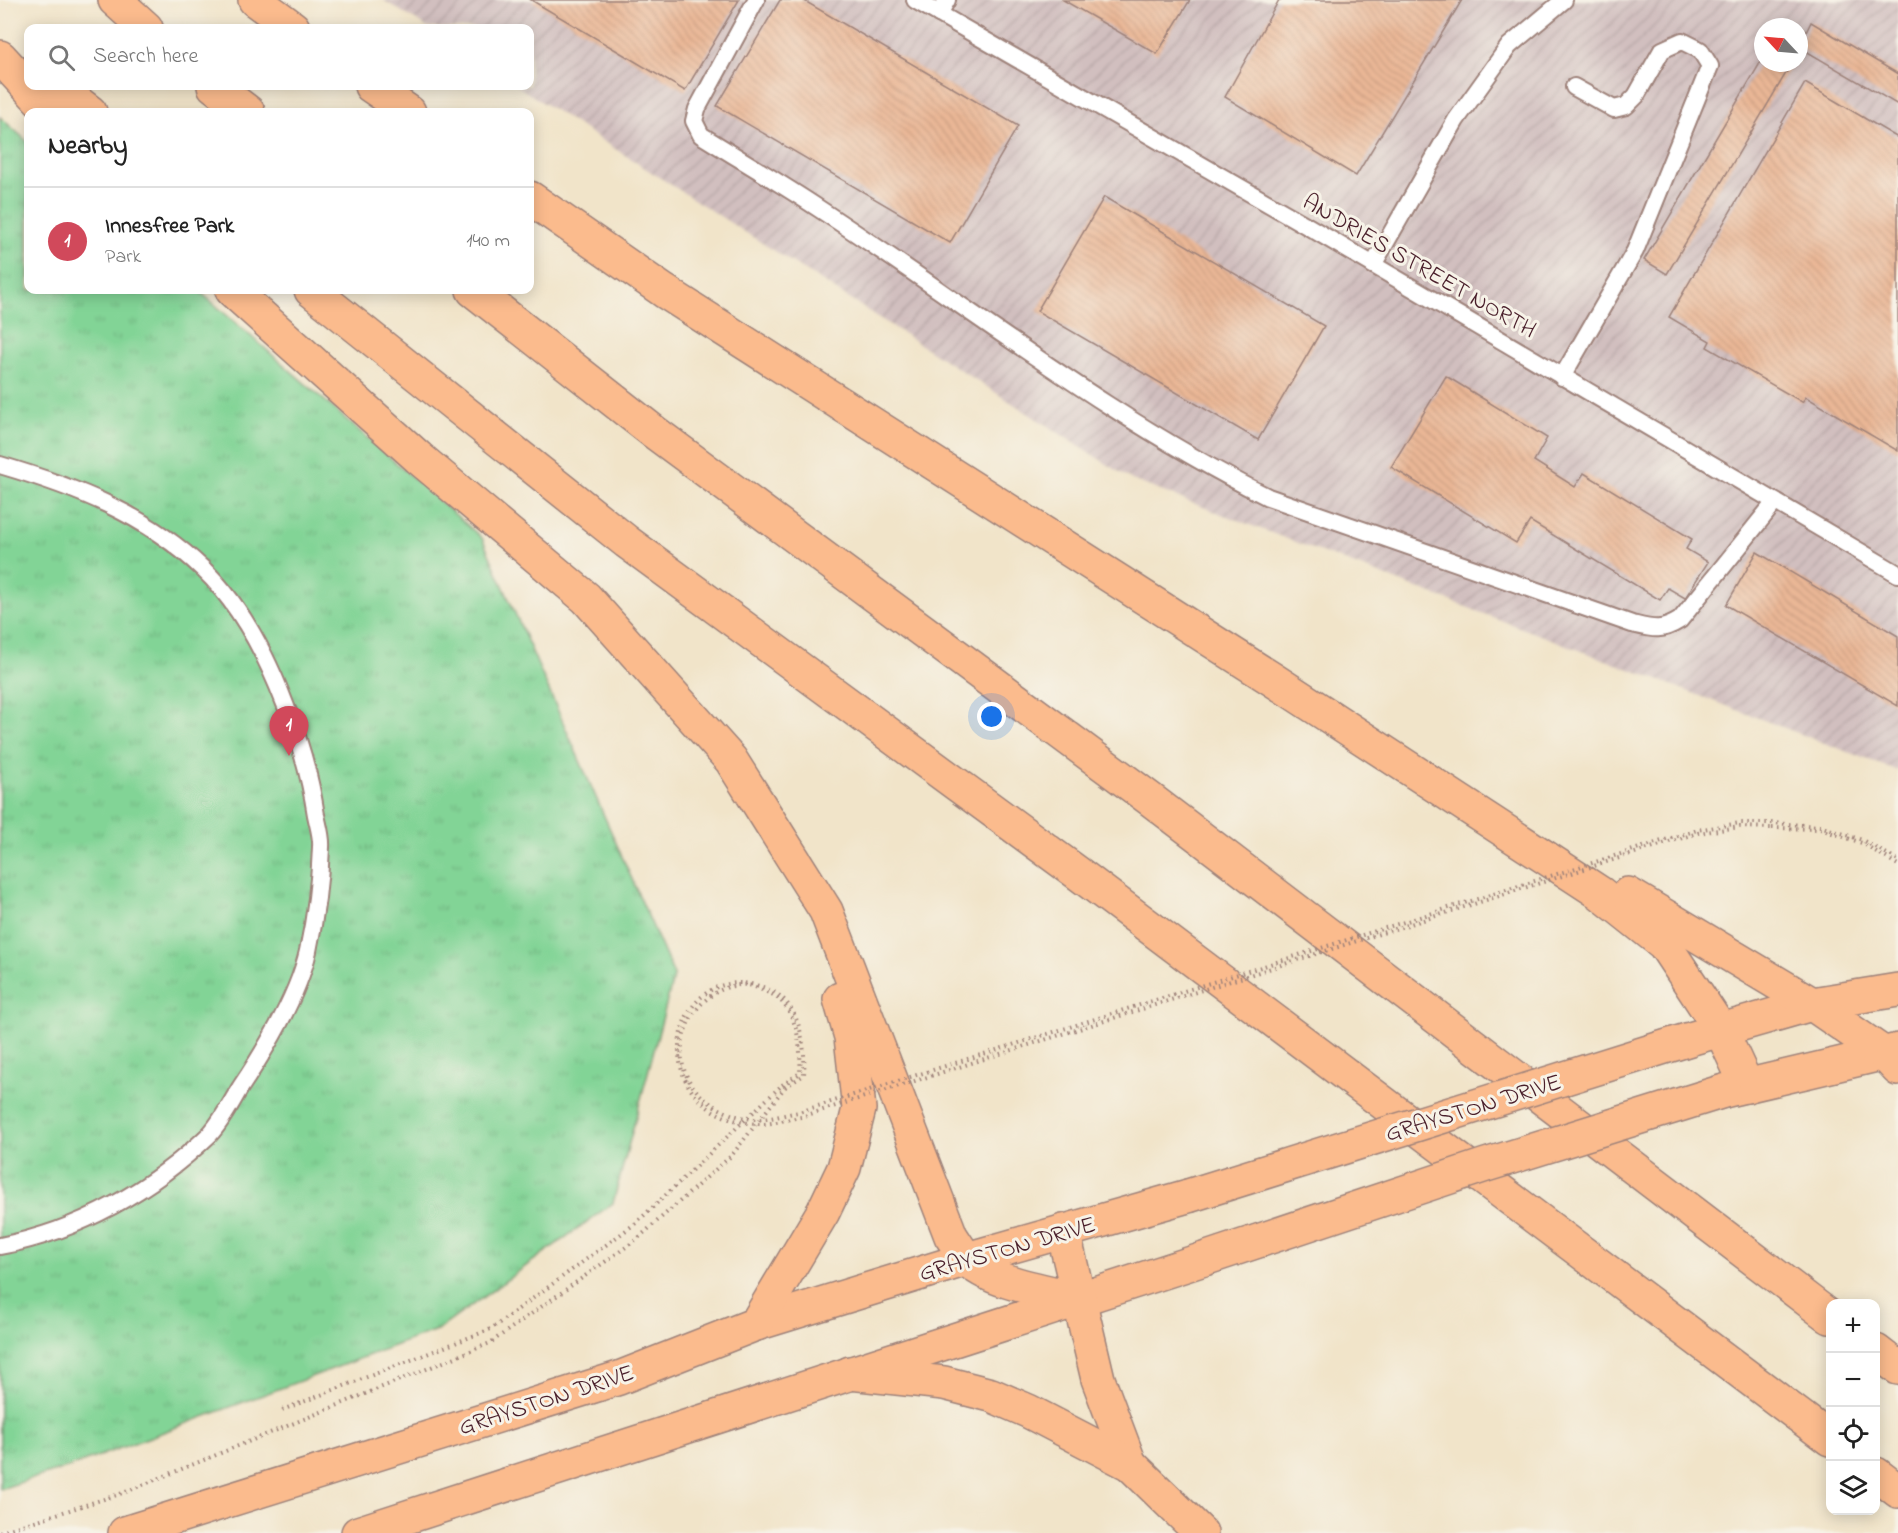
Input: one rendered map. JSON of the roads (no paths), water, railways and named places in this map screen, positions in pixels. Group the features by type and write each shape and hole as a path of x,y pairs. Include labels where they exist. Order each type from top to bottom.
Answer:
{"main road":[{"path":"115,0 142,24"},
{"path":"255,0 288,24"},
{"path":"0,41 24,60"},
{"path":"0,57 24,83"},
{"path":"31,90 47,108"},
{"path":"61,90 85,108"},
{"path":"219,90 243,108"},
{"path":"377,90 403,108"},
{"path":"534,201 674,297 1272,679 1600,893 1664,944 1721,1030 1735,1088"},
{"path":"236,294 419,458 586,598 731,760 826,911 951,1236 967,1259 979,1268 1004,1280 1080,1299"},
{"path":"316,294 627,542 1079,874 1826,1436"},
{"path":"478,294 654,432 1150,799 1826,1314"},
{"path":"1272,679 1812,1004 1893,1057"},
{"path":"731,760 829,965 851,1036 859,1109 844,1168 823,1212 756,1324"},
{"name":"GRAYSTON DRIVE","path":"125,1533 619,1378 756,1324 967,1259 1188,1196 1721,1030 1812,1004 1898,990"},
{"path":"358,1533 1204,1259 1486,1165 1735,1088 1893,1057"},
{"path":"1063,1231 1098,1379 1130,1464"},
{"path":"1876,1353 1898,1368"},
{"path":"850,1373 920,1378 991,1395 1130,1464 1201,1533"},
{"path":"1880,1478 1898,1491"}],"lane":[{"path":"756,0 697,109 694,121 701,135 821,210 1057,371 1217,471 1268,497 1621,620 1652,628 1666,628 1680,620 1775,502"},
{"name":"ANDRIES STREET NORTH","path":"915,0 943,7 1373,265 1898,574"},
{"path":"1373,265 1462,111 1509,46 1564,0"},
{"path":"1562,377 1635,250 1710,66 1700,50 1682,41 1662,50 1636,96 1626,106 1614,109 1574,87"},
{"path":"0,465 49,479 123,510 159,532 205,570 253,633 272,670 309,769 321,845 308,952 293,993 258,1060 212,1131 167,1171 86,1221 32,1240 0,1246"}],"place":[{"name":"Innesfree Park","path":"289,756"}]}
